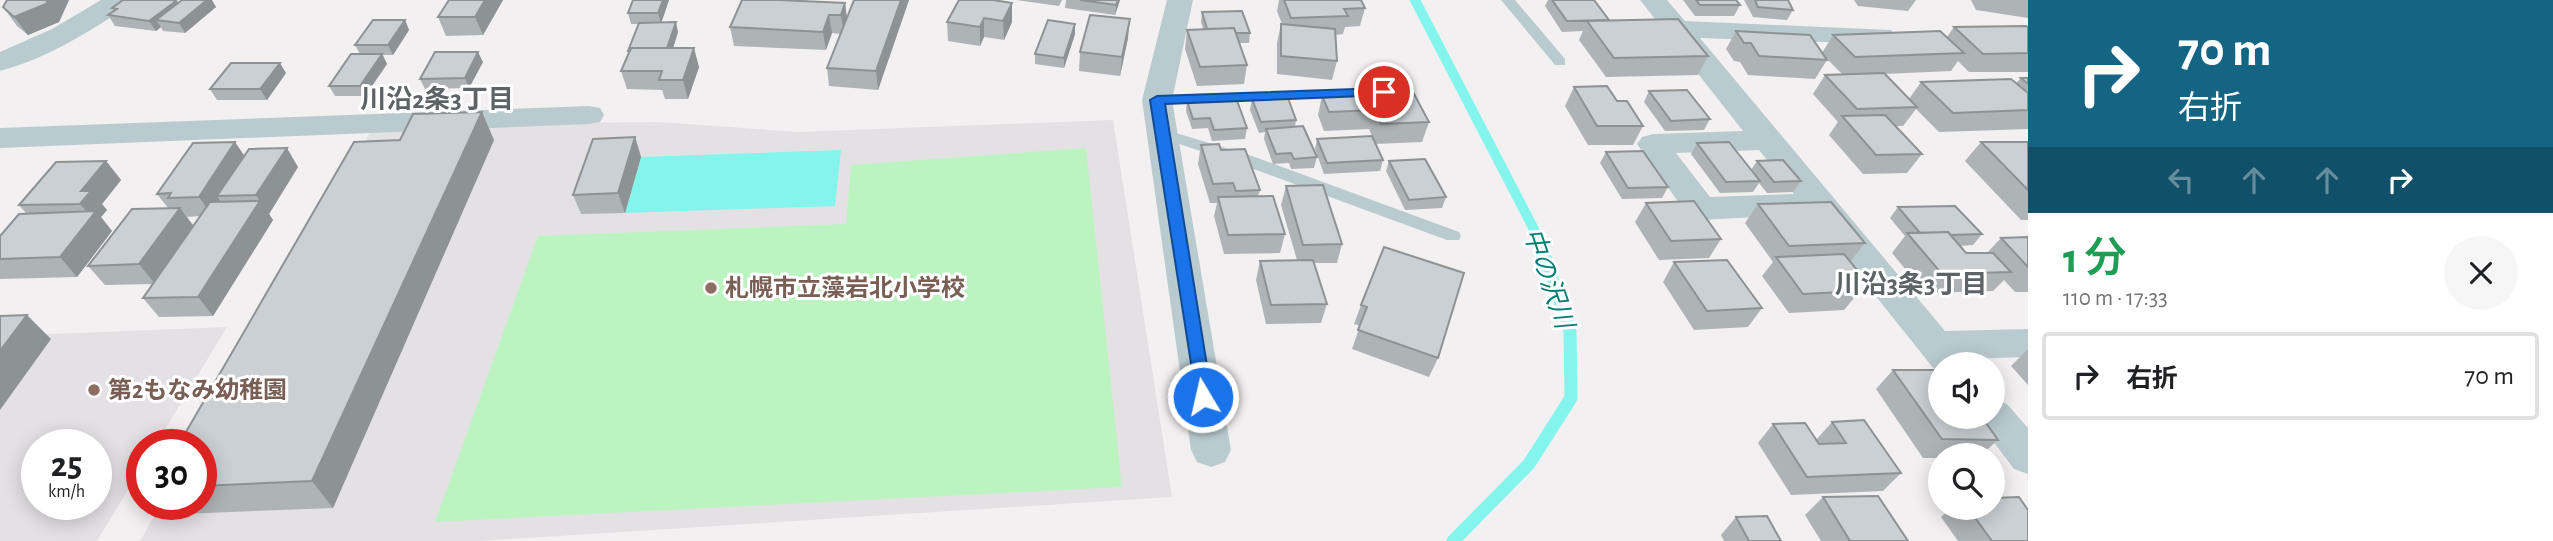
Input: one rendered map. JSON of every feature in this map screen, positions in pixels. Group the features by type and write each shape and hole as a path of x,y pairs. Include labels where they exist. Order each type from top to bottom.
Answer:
{"street":[{"path":"0,62 42,47 78,28 118,0"},
{"path":"1180,0 1157,100 1211,450"},
{"path":"1653,0 1941,352"},
{"path":"1676,29 1802,35 1908,36"},
{"path":"0,138 589,114"},
{"path":"1766,139 1653,144 1701,209 1819,205"},
{"path":"1964,352 2028,343"},
{"path":"2005,429 2028,457"}],"lane":[{"path":"1508,0 1560,62"},
{"path":"1157,100 1384,92"},
{"path":"1163,134 1246,160 1452,236"}],"shaded area":[{"name":"札幌市立藻岩北小学校","path":"1113,120 1172,497 479,541 140,541 152,520 217,520 217,429 203,429 374,125 659,122 797,132"},
{"name":"第2もなみ幼稚園","path":"227,327 165,429 126,429 126,493 112,516 112,429 21,429 21,520 110,520 97,541 0,541 0,336"}],"green space":[{"path":"1086,148 1122,487 435,522 538,236 846,224 851,165"}],"water":[{"path":"841,150 835,206 625,213 641,157"}],"building":[{"path":"7,0 48,0 46,4 14,17 3,7"},
{"path":"123,0 176,1 149,21 108,15 117,9 112,8"},
{"path":"182,0 207,0 179,23 156,20"},
{"path":"449,0 485,0 475,17 438,17"},
{"path":"633,0 663,0 658,13 628,13"},
{"path":"742,0 845,3 841,15 829,15 823,32 730,27"},
{"path":"854,0 901,0 876,71 827,68"},
{"path":"959,0 1012,3 1003,21 984,18 980,27 947,22"},
{"path":"1080,0 1118,0 1116,5"},
{"path":"1284,0 1361,0 1365,8 1344,9 1348,16 1291,18"},
{"path":"1552,0 1594,0 1609,20 1567,21"},
{"path":"1696,0 1736,0 1740,5 1700,5"},
{"path":"1755,0 1788,0 1793,10 1758,7"},
{"path":"1242,11 1250,33 1236,33 1234,28 1207,29 1202,12"},
{"path":"1090,15 1130,19 1122,57 1080,52"},
{"path":"1678,19 1708,56 1614,58 1587,21"},
{"path":"373,20 405,20 388,45 355,45"},
{"path":"1048,20 1075,24 1064,58 1035,54"},
{"path":"676,22 667,48 631,48 628,51 639,23"},
{"path":"1281,24 1335,29 1337,61 1281,56"},
{"path":"2026,26 2028,53 1983,54 1954,27"},
{"path":"1234,28 1247,65 1200,67 1187,30"},
{"path":"1736,31 1810,35 1827,60 1759,56 1751,43 1744,43"},
{"path":"1940,31 1964,53 1855,57 1833,35"},
{"path":"631,48 694,48 683,80 659,80 662,71 621,71"},
{"path":"435,52 478,52 465,78 420,79"},
{"path":"351,54 382,54 360,86 329,86"},
{"path":"231,63 280,63 260,89 210,89"},
{"path":"1884,73 1917,107 1857,109 1825,75"},
{"path":"2011,79 2028,93 2028,110 1953,113 1921,82"},
{"path":"1607,86 1617,101 1627,101 1643,126 1597,126 1574,87"},
{"path":"1687,90 1710,119 1671,121 1649,91"},
{"path":"1413,92 1429,122 1381,124 1375,110 1329,112 1322,96"},
{"path":"1236,98 1247,128 1214,130 1210,118 1193,119 1187,101"},
{"path":"1288,98 1296,120 1261,122 1252,99"},
{"path":"482,112 312,481 217,485 217,429 188,429 354,142 400,140 413,114"},
{"path":"1885,115 1922,154 1876,155 1842,116"},
{"path":"1303,126 1317,157 1294,159 1291,153 1276,154 1266,129"},
{"path":"1372,136 1383,160 1327,163 1317,139"},
{"path":"635,137 618,193 573,195 593,139"},
{"path":"235,142 199,197 168,198 171,193 157,194 193,143"},
{"path":"1729,142 1760,181 1726,182 1697,143"},
{"path":"1981,142 2028,142 2028,190"},
{"path":"1219,144 1221,150 1245,149 1260,190 1236,191 1233,183 1213,184 1201,145"},
{"path":"287,148 256,195 217,196 249,149"},
{"path":"1643,151 1668,187 1628,188 1606,152"},
{"path":"1425,159 1446,197 1409,200 1389,161"},
{"path":"1783,160 1801,181 1774,182 1757,161"},
{"path":"106,161 81,191 91,191 80,204 19,205 56,162"},
{"path":"1323,185 1342,244 1303,245 1286,186"},
{"path":"1273,196 1285,234 1228,235 1218,197"},
{"path":"260,201 198,297 143,298 210,202"},
{"path":"1694,201 1721,239 1671,241 1646,203"},
{"path":"1831,202 1865,243 1789,246 1758,204"},
{"path":"1955,206 1982,234 1920,233 1898,207"},
{"path":"180,208 139,264 88,266 132,209"},
{"path":"96,211 60,257 0,259 0,236 19,214"},
{"path":"1948,232 1966,253 1993,253 2011,272 1942,274 1907,233"},
{"path":"2028,237 2028,267 2001,238"},
{"path":"1384,247 1464,273 1438,358 1358,330 1367,307 1361,305"},
{"path":"1844,254 1862,276 1848,276 1860,291 1803,294 1776,257"},
{"path":"1313,260 1327,304 1271,305 1260,261"},
{"path":"1727,260 1762,308 1707,311 1674,262"},
{"path":"27,315 0,351 0,316"},
{"path":"1893,370 1928,370 1928,419"},
{"path":"1864,420 1901,473 1807,477 1773,424 1805,423 1819,444 1846,443 1832,422"},
{"path":"1935,429 1990,429 1998,440 1942,439"},
{"path":"1878,496 1908,541 1850,541 1823,497"},
{"path":"2019,497 2028,510 2028,541 1992,541 1977,520 2005,520 2005,498"},
{"path":"1767,516 1781,541 1749,541 1736,517"}],"waterway":[{"name":"中の沢川","path":"1415,0 1538,237"},
{"name":"中の沢川","path":"1453,541 1529,464 1571,398 1570,331 1538,237"}],"place":[{"name":"札幌市立藻岩北小学校","path":"711,288"},
{"name":"第2もなみ幼稚園","path":"94,390"}],"district":[{"name":"川沿2条3丁目","path":"437,99"},
{"name":"川沿3条3丁目","path":"1911,284"}],"route":[{"path":"1203,397 1157,100 1384,92"}]}
